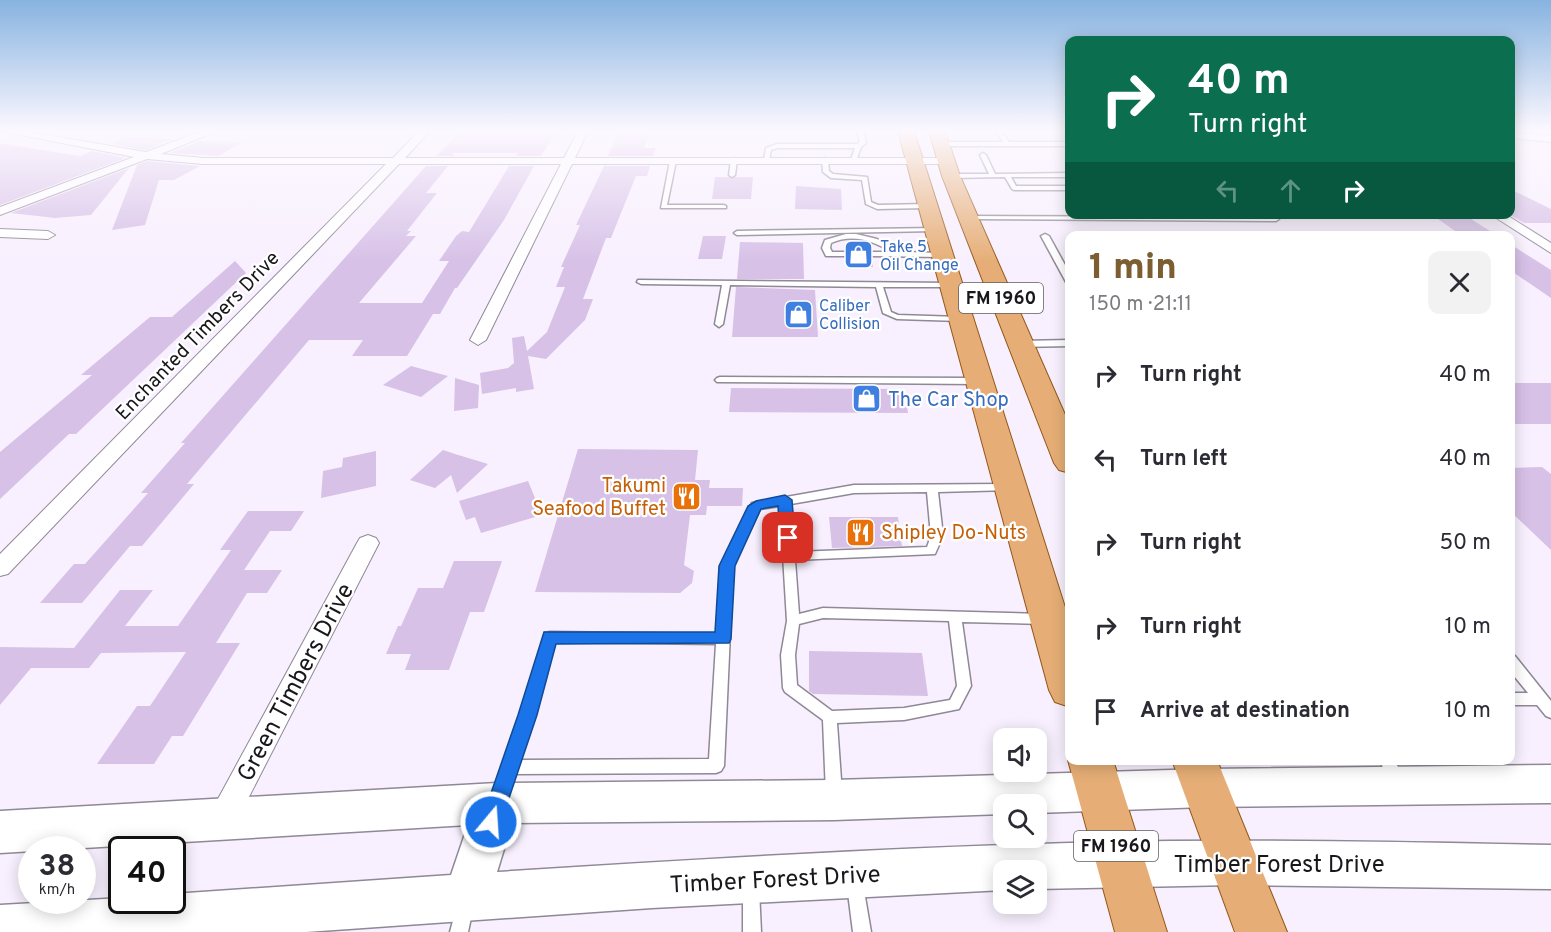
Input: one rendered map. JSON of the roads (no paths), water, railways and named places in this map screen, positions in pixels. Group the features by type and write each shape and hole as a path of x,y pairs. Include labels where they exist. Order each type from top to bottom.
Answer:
{"main road":[{"name":"FM 1960","path":"919,174 1065,674"},
{"name":"FM 1960","path":"952,174 1020,344 1065,445"},
{"path":"1200,774 1261,932"},
{"name":"FM 1960","path":"1095,776 1141,932"}],"street":[{"path":"0,211 98,174"},
{"name":"Enchanted Timbers Drive","path":"0,568 382,174"},
{"path":"478,340 561,174"},
{"path":"1504,219 1551,249"},
{"path":"0,233 48,235"},
{"name":"Green Timbers Drive","path":"222,820 369,543"},
{"path":"0,832 222,820 503,785 834,800 1095,776 1393,773 1551,784"},
{"path":"463,914 503,785"},
{"name":"Timber Forest Drive","path":"0,929 186,925 463,914 751,880 1121,864 1235,862 1551,867"}],"lane":[{"path":"670,174 663,207 724,207"},
{"path":"829,174 865,178 868,203 935,230"},
{"path":"990,174 1065,177"},
{"path":"1007,175 1014,188 1065,188"},
{"path":"968,218 1065,218"},
{"path":"737,233 935,230"},
{"path":"871,254 901,254 935,230"},
{"path":"1045,236 1065,273"},
{"path":"846,254 828,254 826,248 828,242 844,237 873,238 901,254"},
{"path":"641,282 951,285"},
{"path":"719,324 726,284"},
{"path":"879,285 887,313 897,317 960,319"},
{"path":"1020,344 1065,343"},
{"path":"720,380 979,381"},
{"path":"789,556 931,551 937,536 932,488"},
{"path":"723,639 550,637 528,715 503,785 716,766 723,639 727,566 756,506 854,489 1010,488"},
{"path":"785,500 793,621 788,655 790,688 830,717 904,714 954,705 964,686 955,617"},
{"path":"793,621 823,613 1048,619"},
{"path":"1515,666 1551,712"},
{"path":"1515,699 1541,699"},
{"path":"830,717 834,800"},
{"path":"853,875 862,932"},
{"path":"751,880 752,932"}],"place":[{"name":"Take 5 Oil Change","path":"859,255"},
{"name":"Caliber Collision","path":"798,314"},
{"name":"The Car Shop","path":"867,399"},
{"name":"Takumi Seafood Buffet","path":"687,497"},
{"name":"Shipley Do-Nuts","path":"860,532"}]}
